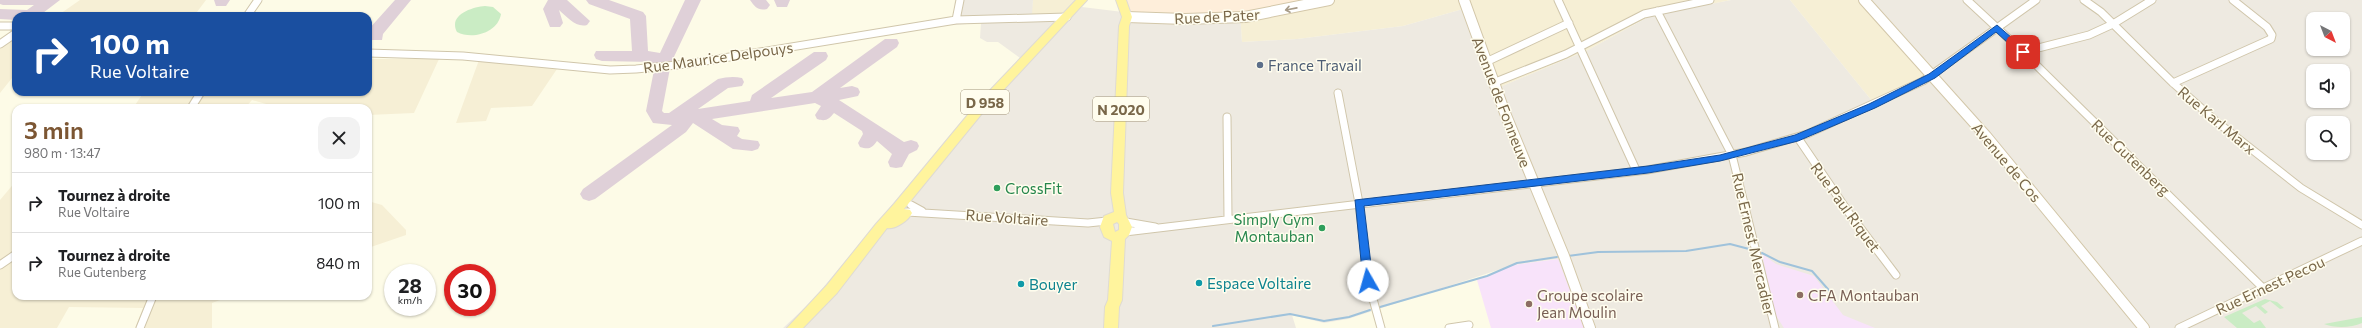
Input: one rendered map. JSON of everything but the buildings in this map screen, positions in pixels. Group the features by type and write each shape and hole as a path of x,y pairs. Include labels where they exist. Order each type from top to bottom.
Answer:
{"main road":[{"name":"D 958","path":"794,328 832,290 875,236 906,206 980,108 1067,18 1082,0"},
{"name":"N 2020","path":"1111,328 1112,307 1115,300 1115,227 1113,198 1117,193 1124,26 1127,17 1121,0"}],"street":[{"path":"250,12 258,0"},
{"path":"956,20 960,0"},
{"name":"Rue de Pater","path":"1127,17 1236,17 1270,13 1329,0"},
{"name":"Avenue de Fonneuve","path":"1464,0 1493,83 1590,328"},
{"path":"1558,0 1636,170"},
{"path":"1493,83 1580,48 1644,14 1710,0"},
{"name":"Avenue de Cos","path":"1864,0 1986,136 2144,328"},
{"name":"Rue Gutenberg","path":"1967,0 2023,52 2263,288"},
{"name":"Rue Voltaire","path":"906,206 926,212 1088,223 1115,227 1156,228 1228,218 1636,170 1732,155 1798,138 1872,106 1932,76 2036,0"},
{"name":"Rue Karl Marx","path":"2084,0 2114,24 2172,83 2217,122 2301,188 2362,225"},
{"path":"2023,52 2089,36 2114,24 2152,0"},
{"path":"2172,83 2271,39 2272,35 2267,27 2233,0"},
{"name":"Rue Ernest Mercadier","path":"1657,11 1732,155 1775,328"},
{"name":"Rue Maurice Delpouys","path":"372,53 463,56 610,70 636,69 687,64 956,20 1067,18"},
{"path":"1486,62 1568,23"},
{"path":"0,26 12,26"},
{"path":"0,44 12,35"},
{"path":"1338,93 1359,203 1368,281 1382,328"},
{"path":"1227,117 1228,218"},
{"name":"Rue Paul Riquet","path":"1798,138 1849,213 1896,275"},
{"name":"Rue Ernest Pecou","path":"2179,328 2362,241"},
{"name":"Avenue de Fonneuve","path":"1559,249 1570,287 1586,328"},
{"path":"0,265 12,257"},
{"path":"140,328 151,300"},
{"path":"1449,328 1468,325"}],"shaded area":[{"path":"80,0 206,0 197,12 63,12"},
{"path":"955,0 1033,0 1032,15 1076,13 1082,7 1131,13 1186,16 1240,13 1242,42 1297,39 1403,26 1463,9 1493,90 1588,50 1650,16 1731,0 1790,0 1872,101 1935,70 1871,0 2362,0 2362,328 1584,328 1557,259 1513,265 1348,319 1324,323 1292,315 1296,328 783,328 812,301 969,112 1020,58 998,42 987,42 980,38 981,23 953,25"},
{"path":"1033,0 1088,0 1076,13 1031,15"},
{"path":"1121,0 1316,0 1240,13 1186,16 1126,13"},
{"path":"1316,0 1731,0 1650,16 1588,50 1493,90 1463,9 1403,26 1297,39 1242,42 1240,13"},
{"path":"1790,0 1871,0 1935,70 1872,101"},
{"path":"12,39 12,78 0,93 0,47"},
{"path":"372,59 439,59 414,113 372,115 372,104 266,104 252,100 248,104 136,104 141,96 372,96"},
{"path":"479,60 557,69 532,106 491,108 486,121 456,123"},
{"path":"12,186 12,300 220,300 212,303 212,328 135,328 143,308 69,307 57,328 0,328 0,200"},
{"path":"372,202 382,205 406,230 406,235 372,247"},
{"name":"CFA Montauban","path":"1762,254 1776,264 1814,276 1843,315 1875,328 1784,328 1775,314"},
{"name":"Groupe scolaire Jean Moulin","path":"1558,259 1584,328 1491,328 1477,280 1513,265"}],"green space":[{"path":"485,6 493,7 501,14 499,21 495,26 484,33 477,35 457,32 455,26 458,17 468,10"},
{"path":"2265,299 2277,302 2284,308 2280,309 2270,301 2261,306 2268,312 2265,314 2256,306 2242,313 2254,323 2260,320 2266,328 2237,328 2224,317"},
{"path":"2362,317 2362,323 2348,327 2338,327 2324,324"}],"waterway":[{"path":"1568,256 1598,252 1686,251 1730,244 1749,249"},
{"path":"1762,253 1780,262 1812,271 1834,296"},
{"path":"1380,307 1487,276 1517,263 1557,257"},
{"path":"1213,326 1290,314 1324,321 1349,317 1370,310"}],"taxiway":[{"path":"3,0 43,0"},
{"path":"34,12 52,0"},
{"path":"376,36 372,36 403,0"},
{"path":"555,23 551,9 556,0"},
{"path":"557,0 582,21"},
{"path":"594,0 638,16 640,51"},
{"path":"663,63 693,0"},
{"path":"758,0 762,5"},
{"path":"0,14 12,14"},
{"path":"818,96 891,43"},
{"path":"602,55 654,57 663,63"},
{"path":"757,106 758,99 820,56"},
{"path":"663,63 654,111 659,119 672,119 757,106"},
{"path":"675,117 724,83 736,82"},
{"path":"757,106 852,92"},
{"path":"817,98 827,100"},
{"path":"823,115 830,107 827,100"},
{"path":"827,100 900,148 906,149 911,146"},
{"path":"695,116 719,131 732,131"},
{"path":"589,194 680,128 688,117"},
{"path":"866,143 872,135 869,128"},
{"path":"723,135 739,145 752,145"},
{"path":"896,162 901,154 898,147"}],"place":[{"name":"France Travail","path":"1260,65"},
{"name":"CrossFit","path":"997,188"},
{"name":"Simply Gym Montauban","path":"1322,228"},
{"name":"Espace Voltaire","path":"1199,283"},
{"name":"Bouyer","path":"1021,284"},
{"name":"CFA Montauban","path":"1800,295"},
{"name":"Groupe scolaire Jean Moulin","path":"1529,304"}],"route":[{"path":"1368,281 1359,203 1636,170 1648,170 1720,158 1798,138 1872,106 1932,76 1997,28 2023,52"}]}
